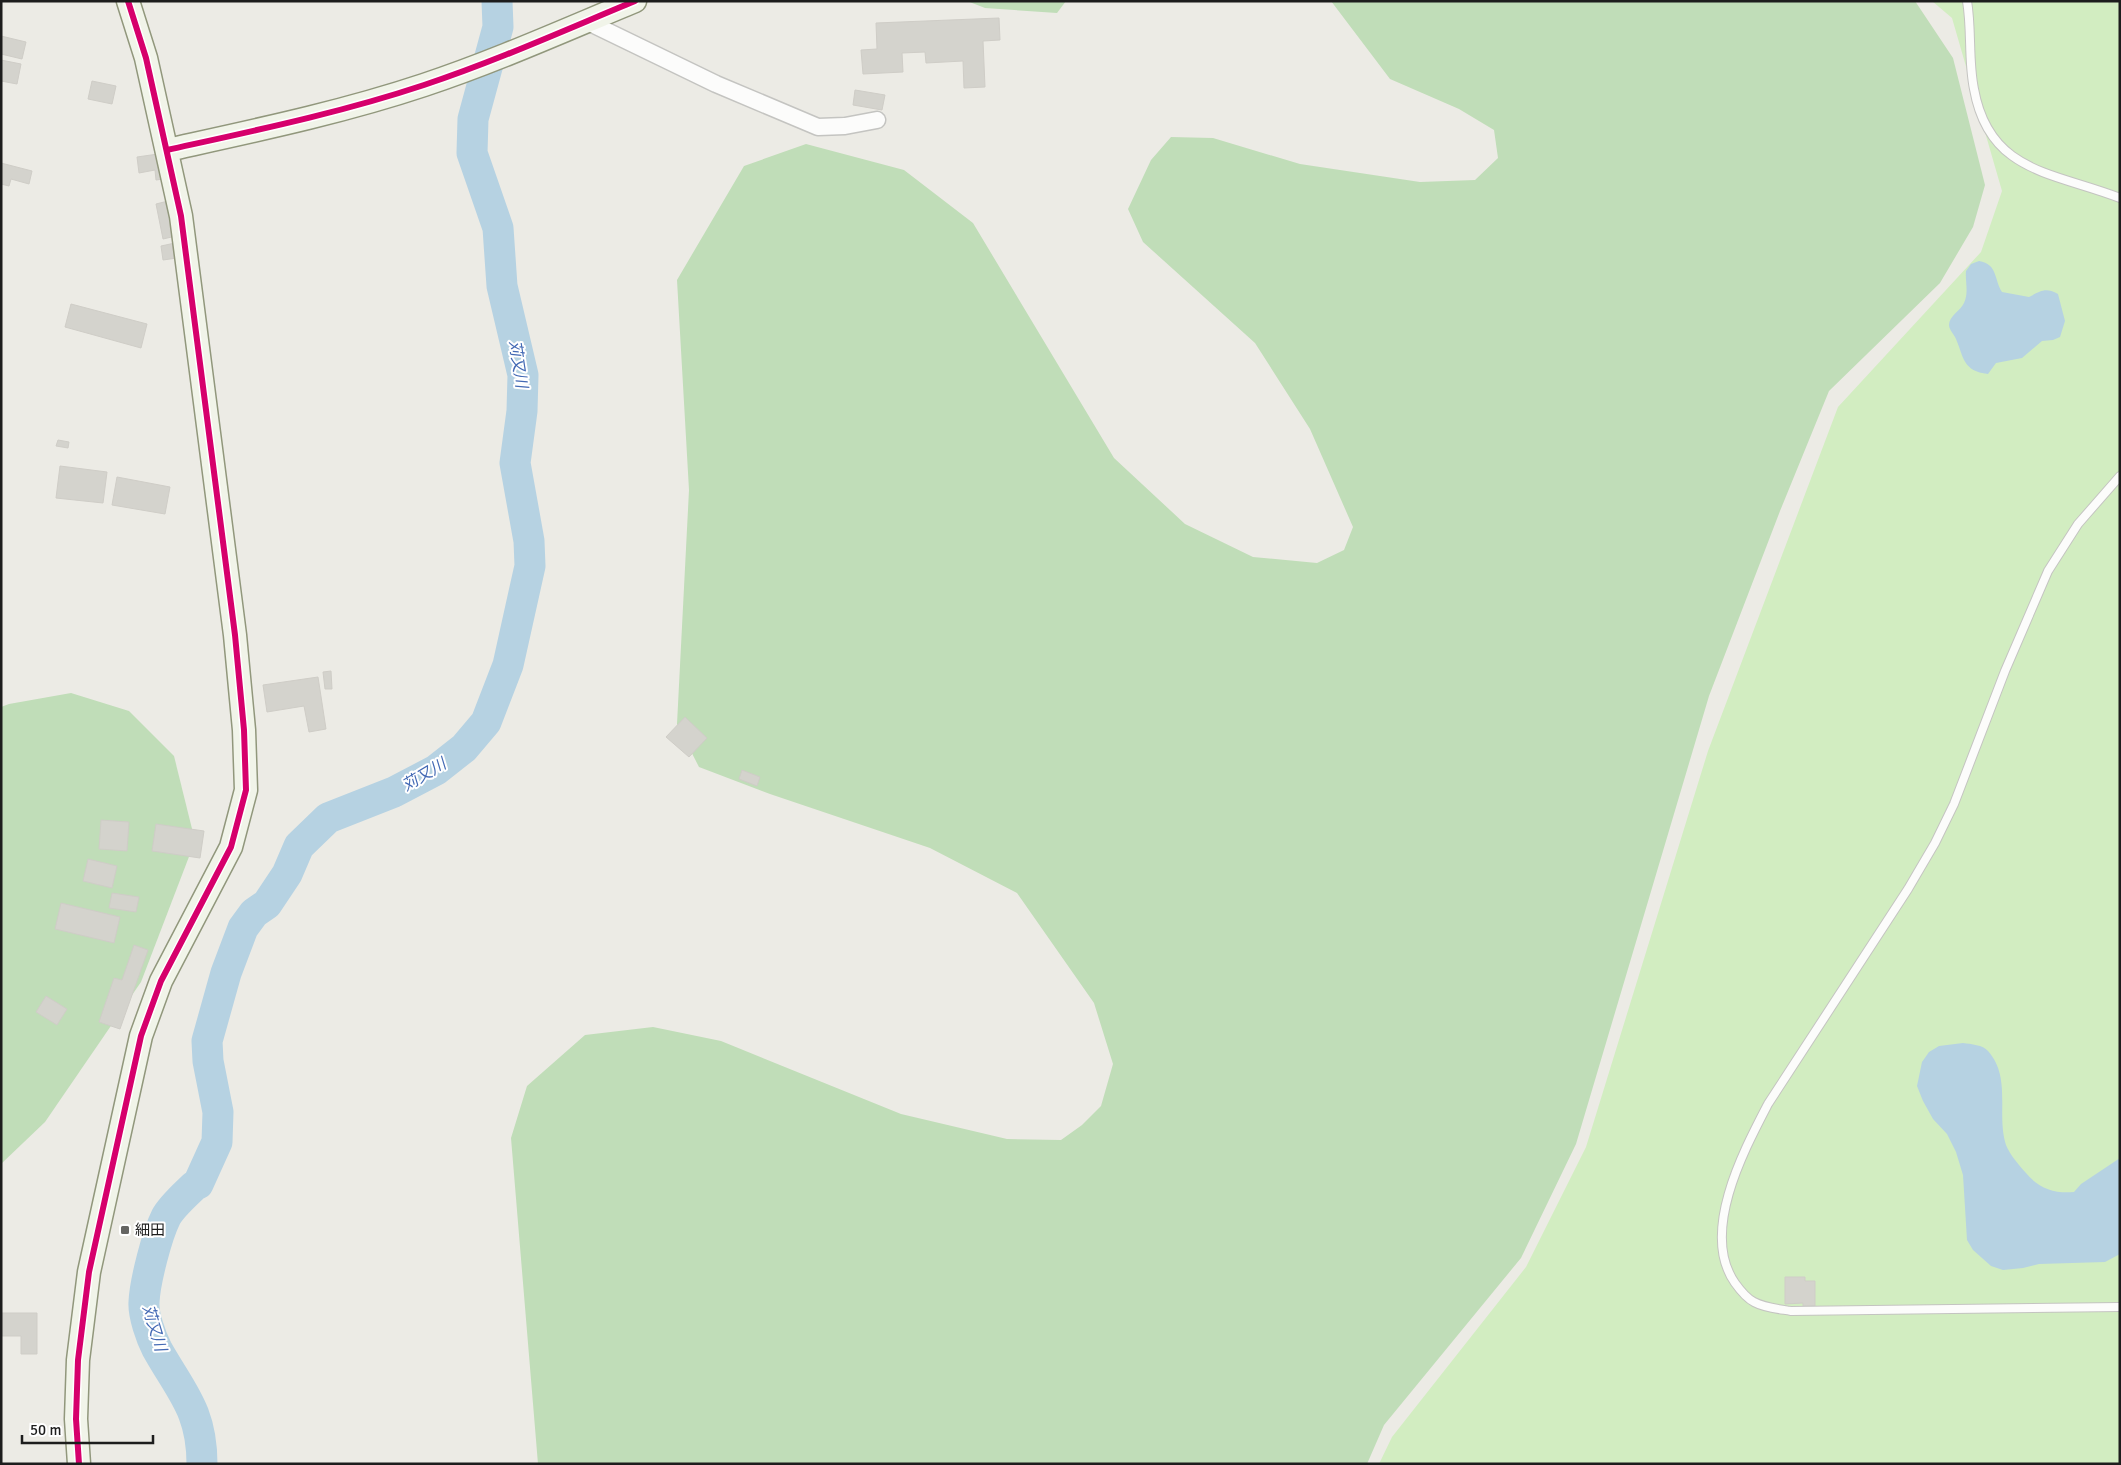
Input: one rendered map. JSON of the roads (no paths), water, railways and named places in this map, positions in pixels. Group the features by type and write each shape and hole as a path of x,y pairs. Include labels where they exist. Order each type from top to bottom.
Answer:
{"street":[{"path":"79,1464 76,1419 78,1360 89,1272 141,1036 161,981 231,847 246,790 244,730 235,635 181,216 146,58 128,1"},
{"path":"167,150 303,120 422,86 465,71 635,1"},
{"path":"586,22 716,84 818,127 845,126 877,120"}],"lane":[{"path":"1967,1 1974,89 1981,118 1991,137 2003,150 2022,163 2120,198"},
{"path":"2120,476 2078,524 2048,571 2009,662 1954,804 1935,843 1908,889 1768,1104 1751,1136 1734,1179 1722,1231 1723,1257 1729,1274 1741,1292 1754,1302 1771,1308 1791,1311 2120,1307"}],"water":[{"path":"1979,261 1993,269 2002,292 2029,297 2046,290 2058,294 2065,321 2060,337 2042,341 2022,358 1996,363 1988,374 1969,367 1963,358 1949,325 1965,299 1967,291 1966,271 1971,264"},
{"path":"1963,1043 1983,1047 1995,1062 2002,1084 2002,1121 2006,1145 2018,1163 2036,1183 2054,1191 2074,1192 2081,1184 2120,1158 2120,1254 2105,1262 2039,1264 2003,1270 1991,1266 1973,1250 1967,1240 1963,1175 1956,1152 1947,1134 1933,1119 1917,1086 1922,1062 1929,1052 1939,1046"}],"waterway":[{"name":"苅又川","path":"202,1464 201,1445 194,1415 182,1390 155,1344 146,1319 144,1302 152,1258 166,1217 179,1201 198,1184 217,1142 218,1112 208,1061 207,1041 226,973 243,928 254,913 267,904 287,874 299,846 328,818 394,792 436,770 464,748 486,722 508,665 530,566 529,541 515,463 522,411 523,375 502,286 498,228 472,153 473,119 498,27 497,1"}],"place":[{"name":"細田","path":"125,1230"}]}
